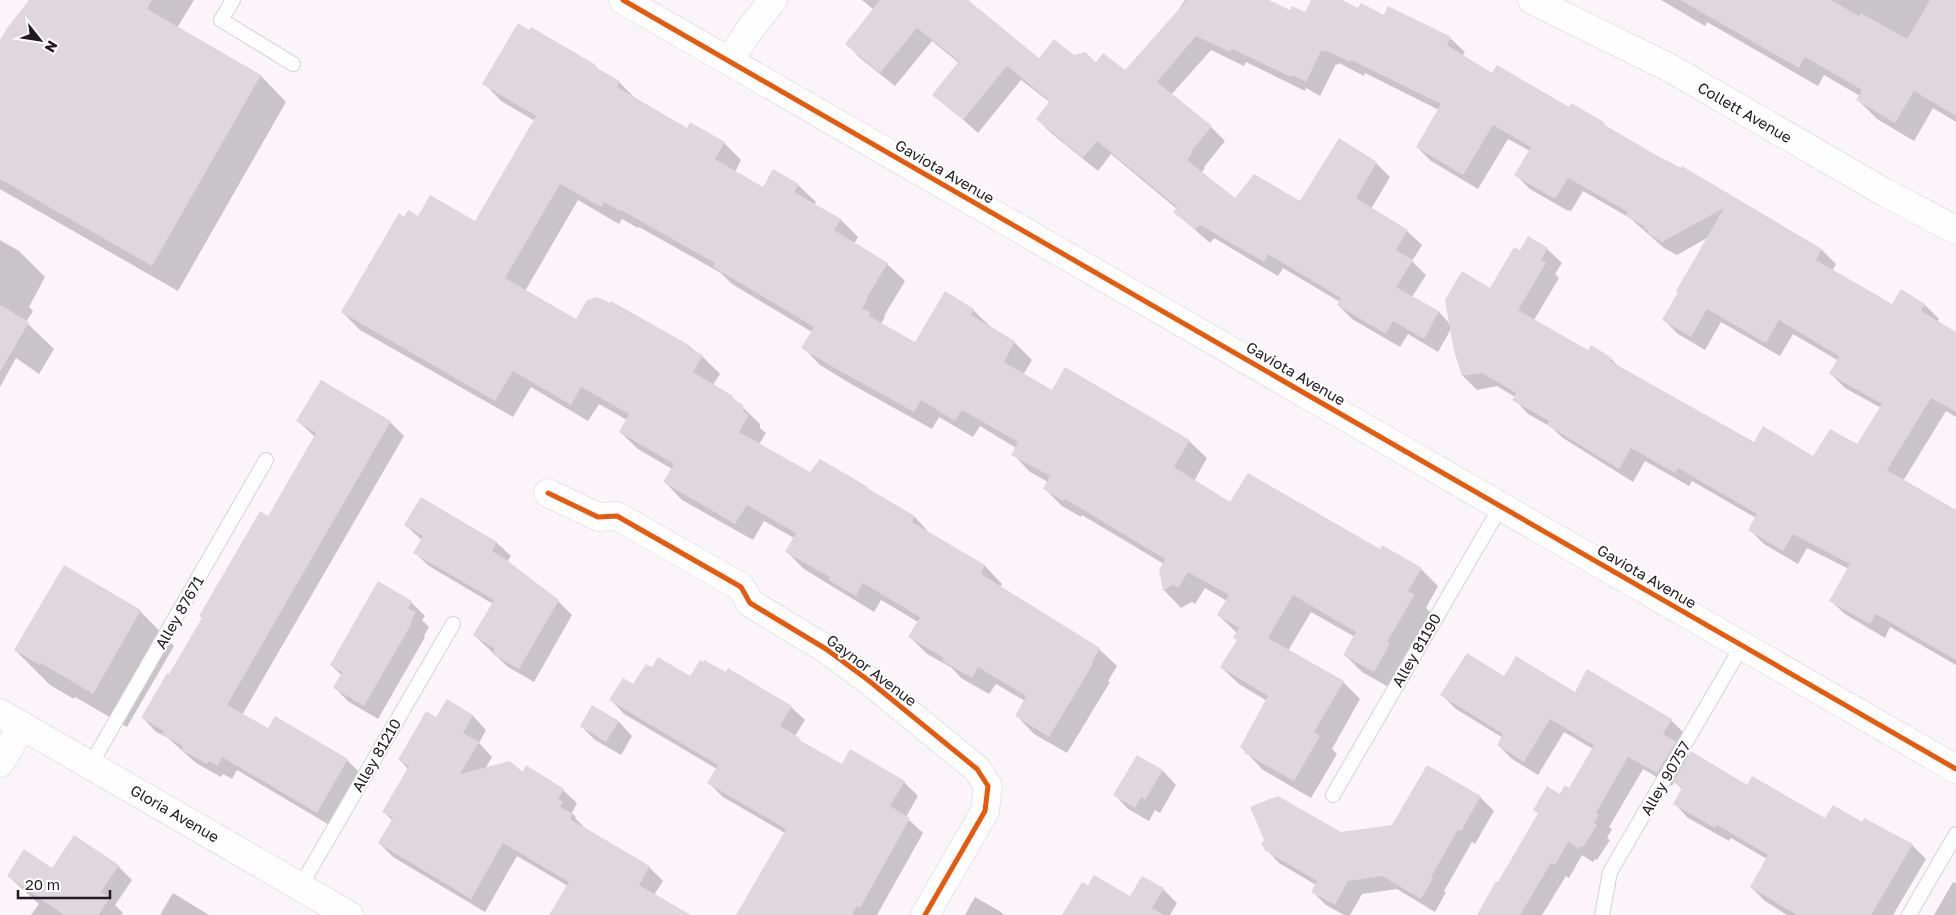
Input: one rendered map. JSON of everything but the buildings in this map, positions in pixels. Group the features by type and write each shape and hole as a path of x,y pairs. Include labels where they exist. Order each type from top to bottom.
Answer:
{"street":[{"name":"Gaviota Avenue","path":"623,0 1956,769"},
{"path":"730,60 748,32 773,0"},
{"name":"Collett Avenue","path":"1532,0 1670,68 1884,192 1956,230"},
{"name":"Gaynor Avenue","path":"548,493 598,517 618,516 741,587 750,603 826,649 868,680 977,769 988,786 985,811 925,915"},
{"path":"0,763 11,719"},
{"name":"Gloria Avenue","path":"11,719 349,915"}],"lane":[{"path":"233,0 221,20 293,64"},
{"name":"Alley 87671","path":"91,764 266,460"},
{"name":"Alley 81190","path":"1333,795 1501,506"},
{"name":"Alley 81210","path":"300,887 452,624"},
{"name":"Alley 90757","path":"1602,915 1610,872 1742,646"},
{"path":"1909,915 1956,834"}],"cycle path":[{"path":"623,0 1956,769"},
{"path":"548,493 598,517 617,516 741,587 750,603 826,649 868,680 977,769 988,786 985,811 925,915"}]}
